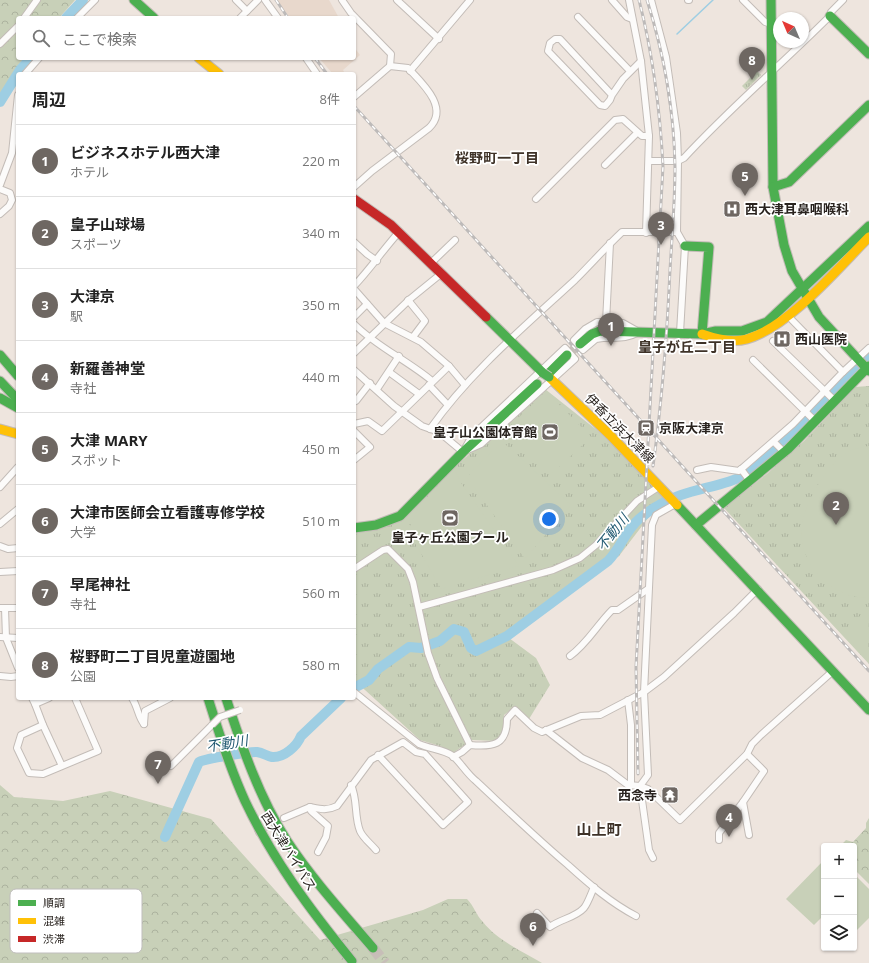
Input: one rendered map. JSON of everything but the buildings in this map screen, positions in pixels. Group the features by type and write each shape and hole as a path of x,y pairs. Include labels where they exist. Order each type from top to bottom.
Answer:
{"main road":[{"path":"134,0 152,16"},
{"path":"696,525 784,452 816,422 867,368 819,317 792,271 784,245 773,187 771,0"},
{"path":"830,16 869,54"},
{"path":"202,60 216,72"},
{"path":"773,187 789,182 869,105"},
{"name":"伊香立浜大津線","path":"356,200 399,232 669,494 696,525 758,589 869,710"},
{"path":"580,344 592,334 600,331 702,334 716,339 747,339 779,323 805,293 869,226"},
{"path":"805,293 869,237"},
{"path":"686,246 709,247 702,334"},
{"path":"0,349 16,363"},
{"path":"547,375 567,355"},
{"path":"0,356 16,374"},
{"path":"0,381 16,398"},
{"path":"356,528 376,525 400,516 463,452 537,384"},
{"path":"0,398 16,407"},
{"path":"0,429 16,433"},
{"name":"西大津バイパス","path":"209,700 233,772 267,844 319,921 352,961"},
{"name":"西大津バイパス","path":"227,700 240,740 267,806 287,841 308,870 373,948"}],"street":[{"path":"25,16 37,0"},
{"path":"79,16 94,0"},
{"path":"236,0 247,11"},
{"path":"242,16 258,0"},
{"path":"264,0 276,16"},
{"path":"342,0 354,16"},
{"path":"397,0 439,39"},
{"path":"410,71 439,39 470,0"},
{"path":"612,0 627,17 632,19"},
{"path":"629,0 641,61 649,136 646,233"},
{"path":"652,0 671,81 678,161 677,232 686,246 680,333"},
{"path":"743,0 765,22 772,24"},
{"path":"649,161 678,161 684,158 741,100 772,73 830,16 831,12 843,0"},
{"path":"578,17 630,71"},
{"path":"356,18 392,54 390,66 356,95"},
{"path":"0,44 16,28"},
{"path":"612,95 560,39 555,39 550,43 548,51 600,106 605,106 630,71 641,61"},
{"path":"27,72 37,60"},
{"path":"307,60 316,72"},
{"path":"356,185 372,171 429,128 435,121 437,112 429,92 408,68 390,66"},
{"path":"0,185 12,153 16,114"},
{"path":"536,199 615,120 623,119 642,136 649,136"},
{"path":"605,165 637,132"},
{"path":"0,188 10,193 12,200 9,206 0,214"},
{"path":"356,285 377,261 386,247 399,232"},
{"path":"430,429 447,404 465,385 510,339 574,280 622,232 677,232"},
{"path":"431,263 455,240"},
{"path":"606,322 610,243"},
{"path":"356,244 377,261"},
{"path":"356,350 408,300 442,273"},
{"path":"356,290 384,323 413,337 449,366 465,385"},
{"path":"408,300 426,321 413,337"},
{"path":"356,315 367,304"},
{"path":"792,320 843,372"},
{"path":"606,322 624,323 639,332 623,338 596,339 584,350 574,340 590,326 606,322"},
{"path":"356,326 368,338 399,356 430,383 447,404"},
{"path":"773,341 835,401"},
{"path":"463,452 472,436 547,375 575,359 565,348 547,375 481,444 463,452"},
{"path":"697,470 711,468 736,472 742,469 775,442 843,372 869,348"},
{"path":"377,389 399,356"},
{"path":"753,360 816,422"},
{"path":"356,424 368,422 382,431 449,366"},
{"path":"356,372 403,412 422,426 439,432 463,452"},
{"path":"388,372 419,394"},
{"path":"356,401 370,384"},
{"path":"356,433 370,446 356,458"},
{"path":"775,442 784,452"},
{"path":"0,487 16,469"},
{"path":"742,469 750,481"},
{"path":"418,607 553,570 580,558 596,545 637,501 660,486"},
{"path":"640,786 648,775 644,692 648,589 653,518 677,502"},
{"path":"0,524 16,511"},
{"path":"0,546 8,549 16,548"},
{"path":"356,568 383,550 388,549 408,570 413,582 428,653 437,678 470,745"},
{"path":"0,572 16,571"},
{"path":"570,656 577,651 598,624 612,610 618,610 648,589"},
{"path":"453,757 470,745 489,747 499,743 507,730 507,719 509,714 514,710 534,728 542,732 581,716 600,715 644,692 664,677 758,589"},
{"path":"16,608 3,608 3,638 16,664"},
{"path":"3,638 16,638"},
{"path":"546,730 582,758 608,770 625,784 640,786 648,789 677,819 682,820 747,754 752,744 761,735 833,671"},
{"path":"0,676 11,678 16,677"},
{"path":"356,694 419,744 432,750 441,750 453,757 480,786 594,887 621,908 636,916"},
{"path":"43,725 21,735 17,748 29,773 43,774 98,751 76,700"},
{"path":"133,700 137,705 140,720 144,724 145,711 166,700"},
{"path":"628,700 631,725 631,786"},
{"path":"34,701 43,725 62,766"},
{"path":"171,766 220,717 240,710"},
{"path":"284,818 310,807 321,810 330,809 337,806 365,767 378,756 403,742 416,752 425,754 468,802 443,825 378,756"},
{"path":"427,757 432,750"},
{"path":"719,840 719,833 743,802 764,771 747,754"},
{"path":"351,785 356,795 357,821 361,832 376,850"},
{"path":"640,786 643,792 649,850 653,858"},
{"path":"743,802 749,834"},
{"path":"310,807 311,811 328,826 326,837 318,852"},
{"path":"537,913 550,927 556,922 576,914 585,907 594,887"}],"shaded area":[{"path":"277,0 329,0 338,16 289,16"},
{"path":"356,50 360,55 356,59"},
{"path":"321,60 354,60 343,70 344,72 331,72"}],"green space":[{"path":"0,0 75,0 61,16 16,16 16,60 22,60 0,95"},
{"path":"757,71 761,75 746,90 742,86"},
{"path":"869,386 869,664 724,508 768,473 804,441 855,387"},
{"path":"545,389 598,431 672,501 652,513 619,556 509,638 536,658 550,685 529,719 516,706 504,715 503,731 496,741 472,740 453,753 440,746 420,740 356,682 356,532 375,530 420,502 458,464"},
{"name":"皇子山公園体育館","path":"546,391 591,437 553,473 509,427"},
{"path":"502,441 571,505 525,559 467,477"},
{"path":"869,446 869,598 856,597 844,593 832,587 822,578 813,569 807,557 802,545 801,532 805,511 810,499 824,476 840,458 848,452"},
{"name":"皇子ヶ丘公園プール","path":"454,468 461,483 519,566 441,589 408,530 420,505"},
{"path":"868,608 869,609 868,653 845,631"},
{"path":"0,785 14,797 63,801 110,791 211,819 320,940 423,910 448,899 467,899 489,929 496,935 542,963 0,963"},
{"path":"869,818 869,884 857,872 857,843 843,843 846,840 853,842 866,828 866,823"},
{"path":"821,863 821,918 814,925 786,899"},
{"path":"857,877 869,889 869,918 857,930"}],"waterway":[{"path":"68,16 83,0"},
{"path":"677,34 713,0"},
{"path":"19,72 29,60"},
{"path":"0,102 16,76"},
{"name":"不動川","path":"356,687 369,680 378,669 409,647 421,648 440,641 454,629 464,632 471,648 476,651 507,636 608,561 634,524 649,512 675,497 726,482 751,472 807,421 851,373 869,356"},
{"name":"不動川","path":"165,837 199,762 219,757 252,752 259,752 272,757 281,756 290,751 301,736 339,700"}],"tunnel":[{"path":"567,355 580,344"},
{"path":"255,833 278,822"},
{"path":"373,948 385,963"}],"railway":[{"path":"276,0 287,16"},
{"path":"638,774 636,667 663,166 655,83 639,0"},
{"path":"647,0 667,82 673,124 675,167 666,344 653,466"},
{"path":"316,60 326,72"},
{"path":"356,108 869,671"}],"traffic: fast":[{"path":"134,0 152,16"},
{"path":"771,0 773,187 784,245 792,271 819,317 869,371"},
{"path":"830,16 869,54"},
{"path":"773,187 789,182 869,105"},
{"path":"580,344 592,334 600,331 702,334 716,331 742,331 767,322 869,226"},
{"path":"685,246 709,247 702,334"},
{"path":"486,317 543,373"},
{"path":"0,355 16,374"},
{"path":"550,372 567,355"},
{"path":"696,525 788,449 869,366"},
{"path":"543,373 549,377"},
{"path":"0,381 16,398"},
{"path":"356,528 376,525 400,516 463,452 537,384"},
{"path":"0,398 16,407"},
{"path":"677,505 869,710"},
{"path":"209,700 234,776 256,823 280,864 322,923 352,961"},
{"path":"227,700 252,771 268,807 287,841 328,896 373,948"}],"traffic: slow":[{"path":"202,60 216,72"},
{"path":"702,334 719,339 736,341 747,339 763,332 780,322 812,295 869,237"},
{"path":"549,377 610,435 677,505"},
{"path":"0,429 16,433"}],"traffic: jam":[{"path":"356,200 391,225 486,317"}],"place":[{"name":"桜野町二丁目児童遊園地","path":"752,80"},
{"name":"大津 MARY","path":"745,196"},
{"name":"西大津耳鼻咽喉科","path":"732,209"},
{"name":"大津京","path":"661,245"},
{"name":"西山医院","path":"782,339"},
{"name":"ビジネスホテル西大津","path":"611,346"},
{"name":"京阪大津京","path":"646,428"},
{"name":"皇子山公園体育館","path":"550,432"},
{"name":"皇子ヶ丘公園プール","path":"450,518"},
{"name":"皇子山球場","path":"836,525"},
{"name":"早尾神社","path":"158,784"},
{"name":"西念寺","path":"670,795"},
{"name":"新羅善神堂","path":"729,837"},
{"name":"大津市医師会立看護専修学校","path":"533,946"}],"district":[{"name":"桜野町一丁目","path":"497,157"},
{"name":"皇子が丘二丁目","path":"687,346"},
{"name":"山上町","path":"599,829"}]}
